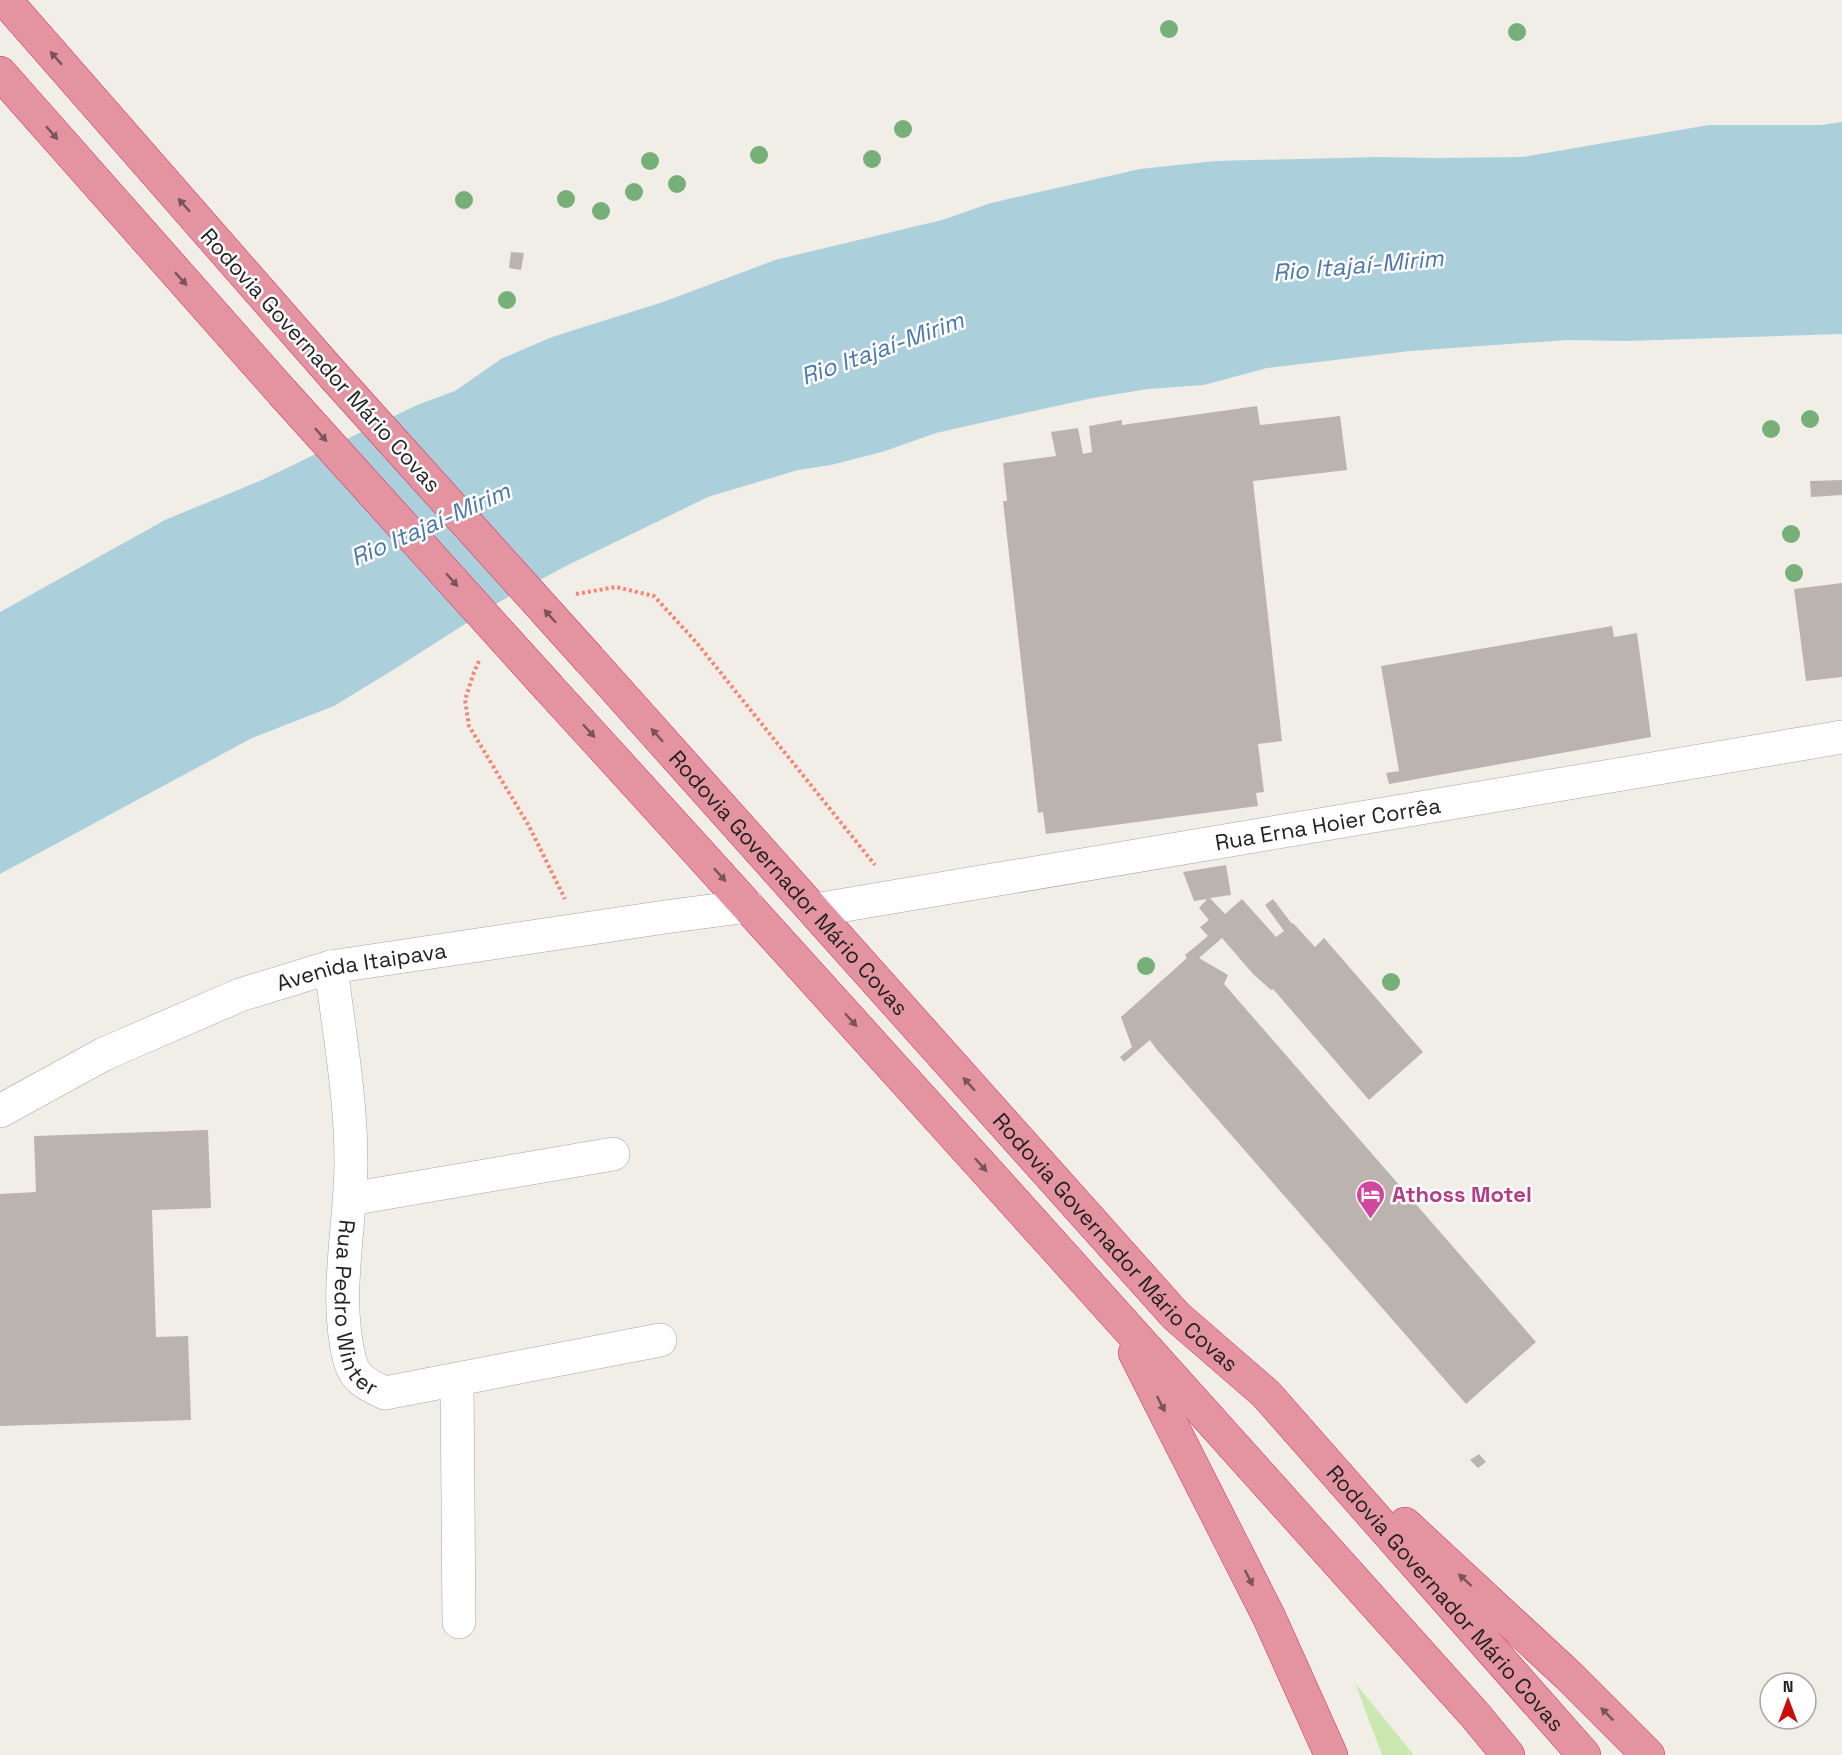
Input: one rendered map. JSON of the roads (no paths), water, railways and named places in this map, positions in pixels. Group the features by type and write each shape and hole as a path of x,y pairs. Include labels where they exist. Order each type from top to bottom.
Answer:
{"highway":[{"name":"Rodovia Governador Mário Covas","path":"5,0 333,375 815,910 1176,1316 1266,1394 1584,1755"},
{"name":"Rodovia Governador Mário Covas","path":"0,73 282,392 1116,1314 1475,1715 1508,1755"},
{"path":"1116,1314 1269,1617 1331,1755"},
{"path":"1266,1394 1569,1676 1648,1755"}],"street":[{"name":"Rua Erna Hoier Corrêa","path":"815,910 1842,737"},
{"name":"Avenida Itaipava","path":"0,1111 104,1054 240,995 331,967 748,906"},
{"name":"Rua Pedro Winter","path":"331,967 349,1108 350,1199 345,1242 345,1327 350,1364 362,1383 385,1393 660,1340"},
{"path":"350,1199 613,1154"},
{"path":"457,1380 459,1622"}],"water":[{"name":"Rio Itajaí-Mirim","path":"1842,122 1842,334 1626,341 1567,340 1410,351 1267,368 1204,385 1148,389 1047,408 936,433 882,452 831,465 798,470 708,497 568,565 501,601 334,706 252,738 0,874 0,612 165,520 262,480 417,405 455,391 501,359 552,337 663,302 775,260 942,220 991,203 1140,169 1215,161 1378,157 1523,157 1709,125 1822,125"}],"place":[{"name":"Athoss Motel","path":"1371,1220"}]}
